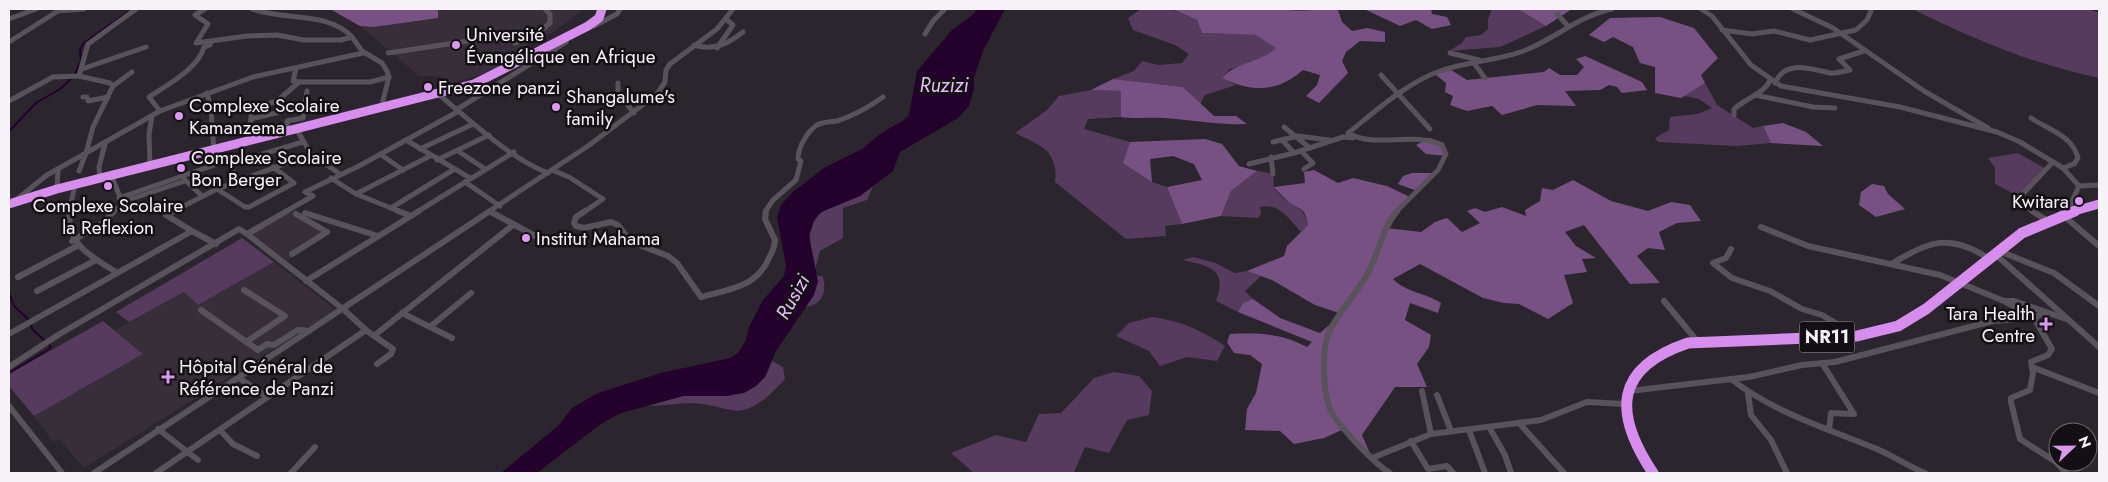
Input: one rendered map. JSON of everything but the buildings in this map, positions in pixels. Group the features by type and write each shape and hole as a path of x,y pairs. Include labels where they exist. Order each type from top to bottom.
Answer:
{"highway":[{"path":"12,203 57,189 112,177 438,94 481,81 567,38 595,21 602,14 602,9"},
{"name":"NR11","path":"1653,473 1640,456 1630,435 1625,404 1627,392 1635,374 1648,360 1671,348 1698,342 1857,336 1879,332 1908,322 2022,233 2064,214 2099,204"}],"street":[{"path":"9,19 36,9"},
{"path":"9,42 58,11 84,9"},
{"path":"78,76 82,69 88,44 136,9"},
{"path":"204,9 196,15 208,24 196,43 247,36 277,35 304,40 340,40 352,37"},
{"path":"252,9 264,14 333,23 344,29 363,53 381,62 389,77 381,108"},
{"path":"515,43 537,34 550,23 550,14 545,9"},
{"path":"248,234 313,196 305,192 380,154 456,111 546,54 617,14 620,9"},
{"path":"94,473 158,429 239,378 500,206 634,112 663,87 670,64 717,29 733,9"},
{"path":"925,34 933,21 945,9"},
{"path":"1353,138 1348,133 1397,97 1438,71 1473,62 1501,58 1524,51 1566,25 1612,9"},
{"path":"1701,9 1712,16 1751,65 1775,83 1793,89 1907,109 1997,132"},
{"path":"1793,9 1841,34 1924,91 1997,132 2020,142 2063,168 2076,179 2079,186"},
{"path":"1722,30 1752,34 1774,31 1804,40 1856,30 1867,20 1871,11"},
{"path":"1557,14 1566,25"},
{"path":"717,48 719,42 733,25 726,19"},
{"path":"694,45 701,48 717,48 743,32"},
{"path":"388,53 482,40"},
{"path":"160,111 149,97 180,76 202,54 204,47 210,45 211,41"},
{"path":"82,69 146,47"},
{"path":"1775,83 1779,74 1787,70 1813,67 1836,73 1838,70 1850,70 1839,59 1864,51"},
{"path":"12,203 29,188 58,169 160,111 253,77 363,53"},
{"path":"1450,53 1482,61"},
{"path":"1473,62 1485,78"},
{"path":"296,68 293,81 299,82 370,82 389,77"},
{"path":"80,171 93,127 113,86 132,72"},
{"path":"1381,75 1397,97 1406,101 1430,129"},
{"path":"9,102 53,76 78,76 110,83 113,86"},
{"path":"1734,114 1734,109 1763,92 1770,80"},
{"path":"246,126 250,126 252,109 277,101 299,82"},
{"path":"618,83 618,92 634,112"},
{"path":"306,91 300,129 303,142 312,154 340,174"},
{"path":"207,93 211,109 214,151"},
{"path":"438,94 473,124 535,168 569,177 603,200 576,217 574,222 576,226 584,228 611,222 618,225 631,242 668,256 677,263 701,297 731,290 755,280 775,249 774,236 768,229 767,210 771,200 796,180 800,161 798,159 799,148 813,130 822,123 837,121 863,110 883,96"},
{"path":"1755,95 1813,107 1835,108"},
{"path":"83,97 87,97 88,101 108,97"},
{"path":"251,119 304,106"},
{"path":"150,167 149,134 152,116"},
{"path":"287,132 288,121 303,118"},
{"path":"2030,118 2067,138 2072,143 2078,158 2074,164 2063,168"},
{"path":"420,149 473,124"},
{"path":"1284,127 1298,136 1310,148"},
{"path":"438,160 489,136"},
{"path":"1273,142 1298,136 1331,141"},
{"path":"1249,164 1271,157 1294,154 1331,141 1353,138 1359,140 1420,137 1438,142 1445,149 1446,154 1438,170 1404,202 1388,222 1368,272 1330,330 1326,343 1327,403 1344,428 1372,458 1390,473"},
{"path":"406,140 468,180 500,206"},
{"path":"1283,141 1294,154"},
{"path":"112,177 120,202 126,202 223,162 229,164 303,142"},
{"path":"100,179 99,167 105,144"},
{"path":"458,151 485,169"},
{"path":"1301,151 1313,162 1304,169"},
{"path":"306,281 514,152"},
{"path":"216,244 166,216 217,189 312,154"},
{"path":"380,154 403,170"},
{"path":"356,194 430,156"},
{"path":"1271,157 1273,174"},
{"path":"2048,221 2026,207 2020,197 2029,190 2043,169 2053,162"},
{"path":"229,164 239,180"},
{"path":"217,189 244,207 250,207 294,183 274,167"},
{"path":"535,168 537,180"},
{"path":"57,189 55,186 58,169"},
{"path":"391,208 453,170"},
{"path":"184,178 202,196"},
{"path":"331,178 356,194 410,216"},
{"path":"75,185 69,216 72,240 96,260 116,272"},
{"path":"2079,186 2099,185"},
{"path":"2079,186 2064,214 2088,238 2099,246"},
{"path":"72,240 104,222 116,209"},
{"path":"491,212 537,237"},
{"path":"305,213 378,236"},
{"path":"292,254 327,232 296,214"},
{"path":"312,223 320,218"},
{"path":"375,335 513,225"},
{"path":"1761,228 1808,246 1940,275 2004,301 2034,318 2052,349 2048,356 2034,358 2031,362 2030,390 2011,398 2019,436 2024,442 2056,462 2066,473"},
{"path":"9,367 58,335 240,229 343,309 366,330 375,335 377,339 393,349 391,354 377,364"},
{"path":"9,334 116,272 192,231"},
{"path":"1892,263 1906,254 1931,245 1959,242 2054,273 2099,306"},
{"path":"18,277 77,246"},
{"path":"1731,249 1726,258 1714,263 1724,274 1770,291 1802,308 1822,315 1857,336"},
{"path":"1994,254 2099,347"},
{"path":"37,291 96,260"},
{"path":"244,290 285,316 246,342"},
{"path":"431,326 471,293"},
{"path":"1664,301 1698,342"},
{"path":"2004,301 2014,302 2066,319"},
{"path":"201,310 258,350 267,344 272,346 298,330 309,331"},
{"path":"1627,392 1731,379 1855,357 1964,328 1994,322 2034,318 2045,312"},
{"path":"402,313 452,338"},
{"path":"156,473 266,396 366,330"},
{"path":"1822,363 1854,414 1831,413 1829,430"},
{"path":"2032,367 2099,392"},
{"path":"239,378 266,396"},
{"path":"1731,379 1748,393 1803,420 1890,454 1925,473"},
{"path":"1422,391 1431,434"},
{"path":"1748,393 1752,415 1771,440 1787,473"},
{"path":"1437,396 1451,431"},
{"path":"1372,458 1431,434 1541,420 1567,408 1587,402 1605,401 1625,404"},
{"path":"9,406 62,473"},
{"path":"1519,423 1564,473"},
{"path":"1488,427 1505,455 1511,473"},
{"path":"158,429 198,460"},
{"path":"220,430 233,444 257,456"},
{"path":"1469,430 1485,473"},
{"path":"1411,442 1428,469 1447,466 1453,473"},
{"path":"292,473 316,447"}],"shaded area":[{"path":"330,9 438,9 438,18 374,27 360,26"},
{"name":"Université Évangélique en Afrique","path":"438,9 584,9 553,32 532,42 525,49 527,52 518,58 484,74 444,85 441,76 419,76 360,26 374,27 438,18"},
{"path":"1141,9 1170,9 1197,20 1202,33 1256,35 1277,48 1259,61 1230,69 1222,78 1236,85 1205,95 1200,104 1183,87 1113,79 1134,71 1142,61 1159,65 1182,63 1189,54 1175,45 1133,30 1128,18"},
{"path":"1172,9 1338,10 1342,22 1352,31 1367,28 1385,32 1385,42 1360,41 1346,52 1342,61 1348,73 1319,103 1306,96 1317,85 1320,75 1303,70 1284,83 1264,88 1244,86 1222,78 1234,69 1262,57 1276,48 1256,35 1202,33 1197,20"},
{"path":"1364,9 1431,9 1432,14 1447,17 1451,25 1432,29 1416,20 1400,26"},
{"path":"1492,9 1518,9 1546,26 1500,47 1449,51 1462,43 1466,37 1481,35 1488,29 1488,19"},
{"path":"1518,9 1572,9 1546,26"},
{"path":"1912,9 2089,9 2099,13 2099,78 2003,50"},
{"path":"1660,17 1694,28 1718,58 1701,75 1705,83 1681,98 1655,93 1655,67 1640,63 1633,47 1613,37 1604,42 1589,35 1610,18"},
{"path":"1585,56 1642,82 1647,90 1622,93 1617,87 1609,85 1600,90 1565,91 1576,106 1537,105 1502,115 1492,106 1467,111 1450,105 1453,96 1445,92 1446,83 1436,75 1448,68 1467,80 1544,72 1549,68 1560,75 1577,75 1584,67 1576,59"},
{"path":"1113,79 1183,87 1214,116 1236,116 1247,124 1121,117 1121,91 1091,90"},
{"path":"1705,83 1717,105 1753,128 1763,126 1771,143 1737,146 1658,142 1655,138 1669,130 1670,117 1697,114 1712,108 1699,99 1684,96"},
{"path":"1091,90 1121,91 1121,117 1088,119 1084,129 1130,142 1124,163 1152,182 1167,187 1182,224 1165,226 1166,236 1126,239 1055,182 1054,163 1046,150 1015,133 1047,110 1059,96"},
{"path":"1783,123 1806,132 1823,146 1771,143 1763,126"},
{"path":"1430,138 1444,143 1448,156 1426,154 1416,145"},
{"path":"1205,139 1222,144 1239,166 1257,171 1231,191 1221,216 1182,224 1167,187 1202,180 1194,164 1173,156 1150,159 1152,182 1123,163 1130,142"},
{"path":"2018,153 2044,168 2020,197 1995,184 1995,168 1988,158"},
{"path":"1314,170 1338,183 1353,178 1387,186 1410,197 1386,228 1421,232 1435,222 1447,218 1462,232 1480,223 1467,211 1475,208 1485,212 1502,207 1526,216 1525,210 1540,201 1542,188 1553,190 1573,180 1611,201 1648,211 1671,202 1690,205 1701,221 1677,223 1659,232 1665,250 1648,248 1637,256 1660,283 1630,284 1584,225 1565,232 1576,246 1596,258 1582,259 1587,272 1564,275 1573,303 1548,319 1519,304 1483,298 1420,264 1393,279 1403,287 1441,303 1438,313 1410,303 1405,320 1431,335 1429,347 1417,364 1427,387 1395,387 1362,435 1372,458 1344,429 1324,438 1294,444 1280,431 1245,430 1247,409 1256,393 1262,364 1250,355 1234,353 1227,342 1230,334 1250,334 1279,336 1307,347 1312,342 1238,312 1243,303 1253,299 1280,318 1320,333 1342,314 1315,305 1272,280 1247,271 1284,256 1287,246 1308,225 1304,212 1286,200 1274,187 1305,183 1304,172"},
{"path":"1257,171 1273,174 1274,187 1278,193 1302,212 1308,225 1301,232 1284,213 1273,207 1260,207 1261,214 1258,218 1221,216 1231,191"},
{"path":"1412,173 1437,173 1417,191 1398,184 1403,176"},
{"path":"1872,184 1884,186 1888,194 1905,209 1876,217 1859,205 1861,192"},
{"path":"873,186 867,200 843,208 843,238 820,251 815,270 811,246 811,230 814,220 821,213 858,196"},
{"path":"295,210 332,232 287,261 252,234"},
{"path":"242,238 274,262 198,305 184,292 129,322 116,312"},
{"path":"1193,257 1216,263 1234,273 1247,271 1261,276 1245,291 1253,299 1243,303 1238,312 1216,301 1220,282 1218,275 1208,267 1182,260"},
{"name":"Hôpital Général de Référence de Panzi","path":"274,262 336,310 84,468 59,439 53,442 34,416 143,354 115,330 184,292 198,305"},
{"path":"816,275 823,277 824,293 816,304 805,307 816,288"},
{"path":"1152,317 1190,327 1208,335 1225,346 1217,361 1187,357 1160,366 1149,351 1116,336 1129,323"},
{"path":"103,321 143,354 34,416 9,386 9,374"},
{"path":"772,361 783,367 785,379 761,402 746,409 739,411 693,403 647,406 683,396 727,396 765,377"},
{"path":"1114,372 1139,376 1152,391 1149,415 1127,420 1109,453 1085,447 1074,472 1077,473 974,473 951,453 996,435 1026,442 1039,414 1061,413 1094,378"}],"water":[{"name":"Ruzizi","path":"976,9 1005,9 983,51 974,78 974,88 969,106 958,118 900,152 893,171 860,196 821,212 814,221 809,236 818,281 814,295 776,351 765,377 756,386 744,393 727,396 683,396 621,413 602,423 537,473 501,473 559,425 572,408 598,393 661,373 730,358 738,353 746,340 749,327 763,300 784,276 786,266 777,217 781,205 793,192 824,168 862,149 880,134 909,115 917,71 951,31 975,13"}],"waterway":[{"path":"75,74 81,61 80,49 84,43 132,9"},
{"path":"9,131 36,103 60,89 72,78"},
{"path":"9,293 14,306 29,320"},
{"path":"31,325 32,329 45,341"},
{"path":"9,373 49,349 51,347 48,344"}],"place":[{"name":"Université Évangélique en Afrique","path":"456,45"},
{"name":"Freezone panzi","path":"428,87"},
{"name":"Shangalume's family","path":"556,107"},
{"name":"Complexe Scolaire Kamanzema","path":"179,116"},
{"name":"Complexe Scolaire Bon Berger","path":"181,168"},
{"name":"Complexe Scolaire la Reflexion","path":"108,186"},
{"name":"Kwitara","path":"2079,201"},
{"name":"Institut Mahama","path":"526,238"},
{"name":"Tara Health Centre","path":"2046,324"},
{"name":"Hôpital Général de Référence de Panzi","path":"168,377"}],"water label":[{"name":"Rusizi","path":"793,297"}]}
